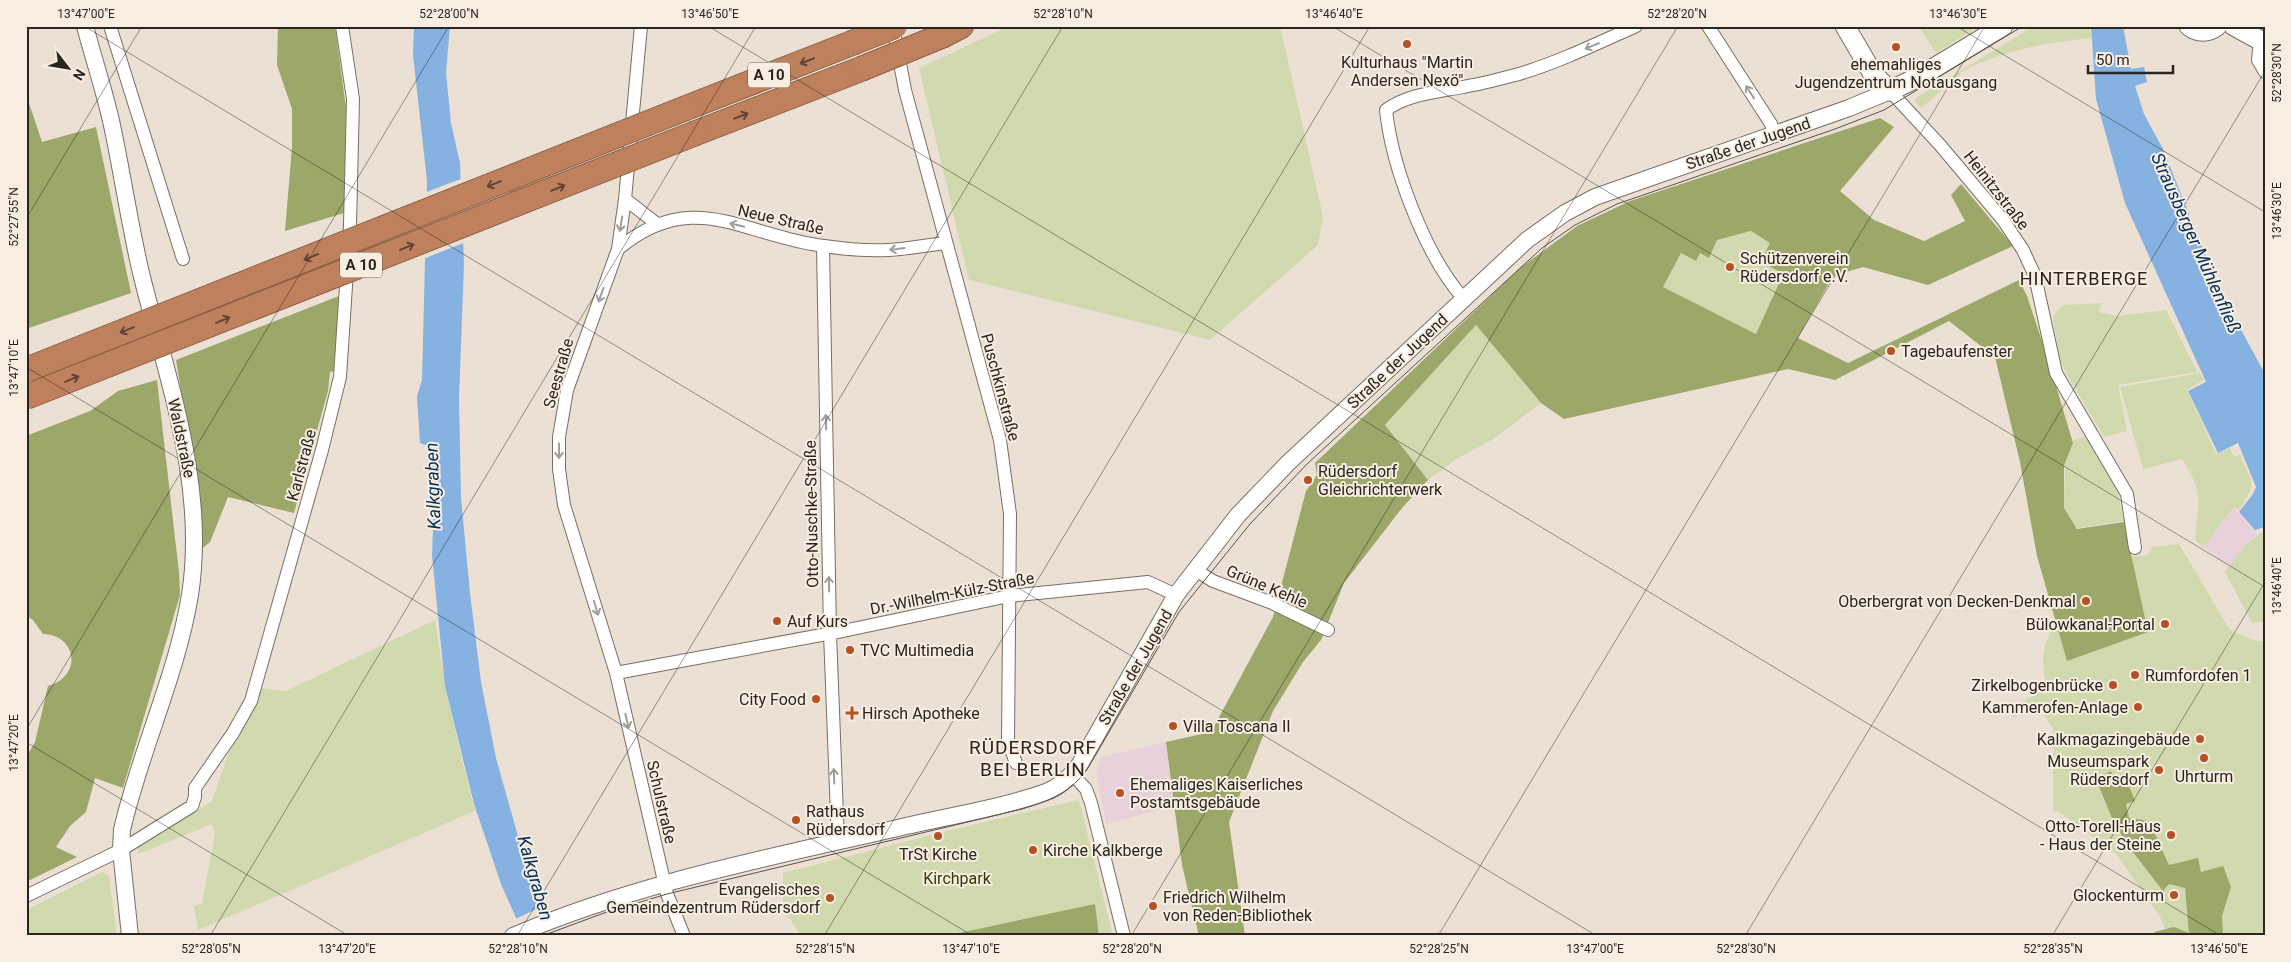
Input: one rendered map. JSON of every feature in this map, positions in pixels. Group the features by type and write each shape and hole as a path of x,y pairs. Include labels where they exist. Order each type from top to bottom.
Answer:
{"highway":[{"name":"A 10","path":"26,370 894,26"},
{"name":"A 10","path":"26,397 861,69 952,31"}],"main road":[{"path":"1845,26 1874,74 1890,91"},
{"name":"Straße der Jugend","path":"1890,91 1924,74 2003,26"},
{"path":"2189,26 2199,32 2206,32 2217,26"},
{"path":"2234,26 2262,42"}],"street":[{"name":"Waldstraße","path":"85,26 113,129 141,272 186,452 192,485 194,521 190,595 181,637 122,830 121,850 130,936"},
{"path":"110,26 182,259"},
{"name":"Karlstraße","path":"26,896 121,850 192,806 195,788 233,733 247,709 258,681 322,450 340,377 350,225 353,99 342,26"},
{"name":"Seestraße","path":"616,673 564,506 560,469 560,437 567,390 618,249 625,199 641,26"},
{"name":"Puschkinstraße","path":"894,26 905,90 1000,440 1010,514 1008,741 1016,764"},
{"path":"1463,298 1444,272 1422,230 1401,177 1388,129 1386,110 1397,102 1411,98 1512,76 1548,64 1636,26"},
{"path":"1708,26 1771,124 1775,134"},
{"path":"2262,42 2258,60 2265,72"},
{"name":"Straße der Jugend","path":"514,936 553,919 695,874 1045,793 1059,785 1072,774 1084,758 1176,595 1194,569 1238,515 1262,489 1463,298 1546,226 1595,197 1849,108 1890,91"},
{"name":"Heinitzstraße","path":"1890,91 1940,145 2003,220 2023,250 2034,276 2056,373 2127,494 2135,548"},
{"path":"625,199 658,224"},
{"name":"Neue Straße","path":"618,249 631,238 658,224 674,218 703,217 823,246 888,250 946,243"},
{"name":"Otto-Nuschke-Straße","path":"823,246 830,633 838,842"},
{"name":"Grüne Kehle","path":"1194,569 1213,580 1272,603 1328,630"},
{"name":"Dr.-Wilhelm-Külz-Straße","path":"616,673 830,633 1009,596 1148,582 1176,595"},
{"name":"Schulstraße","path":"616,673 669,900 684,936"},
{"path":"1072,774 1086,789 1091,803 1124,936"}],"shaded area":[{"path":"2234,508 2257,534 2245,545 2229,567 2204,547"},
{"path":"1166,742 1174,806 1106,824 1096,771 1101,757"}],"green space":[{"path":"278,26 335,26 346,108 344,213 285,231 292,147 292,109 277,65"},
{"path":"1009,26 1280,26 1323,217 1318,245 1210,340 969,280 919,68"},
{"path":"1919,26 1980,26 1936,53"},
{"path":"2034,26 2090,26 2091,38 2040,45 1992,58 1961,72 1960,75 1921,108 1915,102 1916,98"},
{"path":"26,94 42,142 96,127 131,293 26,329"},
{"path":"1880,118 1894,127 1840,191 1874,220 1924,241 1965,221 1951,195 1961,184 2013,246 1928,285 1863,267 1833,276 1798,338 1848,363 2019,280 2027,296 2048,359 2073,443 2064,466 2064,508 2077,529 2124,522 2148,632 2067,661 2037,556 2020,462 1995,357 1949,321 1835,380 1788,369 1564,419 1541,403 1476,325 1385,425 1428,480 1402,508 1344,583 1321,640 1303,662 1273,711 1229,822 1245,936 1199,936 1182,865 1166,742 1211,732 1273,617 1306,491 1317,475 1315,463 1520,268 1577,226 1630,201","holes":["1751,231 1770,243 1761,261 1783,274 1756,334 1663,287 1681,253 1696,261 1700,253 1709,258 1717,240"]},
{"path":"1751,231 1771,243 1761,261 1783,274 1756,334 1663,287 1681,253 1696,261 1700,253 1712,249 1717,240"},
{"path":"339,296 334,371 330,372 328,391 294,513 228,497 210,542 198,552 198,493 176,360"},
{"path":"2102,303 2098,312 2118,316 2166,310 2197,372 2118,385 2127,431 2104,437 2059,358 2053,316 2063,305"},
{"path":"1476,325 1541,403 1493,439 1455,460 1428,480 1385,426"},
{"path":"2200,373 2204,380 2187,390 2216,454 2230,448 2234,457 2240,454 2251,483 2249,494 2239,510 2234,507 2203,548 2195,539 2198,498 2197,489 2189,471 2182,459 2143,469 2120,387"},
{"path":"157,380 180,595 123,788 95,778 86,812 70,826 56,847 77,857 26,882 26,757 35,742 48,686 59,681 66,674 71,666 71,657 69,649 63,641 55,636 43,634 33,620 26,616 26,436 90,411 118,391"},
{"path":"2085,436 2116,483 2124,521 2077,528 2064,508 2065,466 2074,440"},
{"path":"2265,530 2265,621 2252,623 2225,572 2245,545"},
{"name":"Museumspark Rüdersdorf","path":"2179,544 2230,630 2256,641 2265,641 2265,936 2169,936 2160,917 2117,855 2059,812 2053,811 2053,729 2037,704 2013,718 2011,708 2047,688 2043,656 2054,625 2144,628 2131,557 2148,555 2152,547"},
{"path":"435,620 452,716 475,811 198,930 194,906 202,904 215,833 212,824 138,854 138,847 212,801 227,757 261,688 286,691"},
{"path":"2111,771 2116,782 2126,778 2135,801 2126,804 2129,818 2149,821 2169,865 2198,858 2201,872 2223,866 2231,887 2222,916 2223,936 2156,936 2154,932 2174,927 2189,933 2185,888 2169,884 2163,891 2129,847 2114,823 2096,779"},
{"name":"Kirchpark","path":"1079,800 1113,936 801,936 783,908 783,873 947,831"},
{"path":"102,872 109,876 117,936 26,936 26,910"},
{"path":"1095,904 1099,936 945,936"}],"water":[{"name":"Kalkgraben","path":"414,26 450,26 446,73 451,123 460,163 464,264 459,398 461,498 470,593 481,682 496,758 521,847 553,936 524,936 501,884 474,804 445,686 432,555 434,503 426,445 420,443 417,396 422,380 427,181 413,55"},
{"name":"Strausberger Mühlenfließ","path":"2091,26 2123,26 2131,69 2144,67 2147,82 2135,86 2144,114 2163,149 2220,291 2265,374 2265,527 2255,530 2239,512 2256,487 2238,443 2218,453 2188,391 2206,382 2125,203 2096,99"}],"pier":[{"path":"463,178 466,242 423,259 424,193"},
{"path":"545,905 555,933 548,936 521,936 513,920"}],"tram line":[{"path":"542,936 604,913 667,894 1022,809 1041,803 1059,794 1075,783 1088,768 1179,612 1250,524 1307,464 1542,248 1575,225 1617,204 1835,129 1884,110 2023,26"}],"place":[{"name":"Kulturhaus \"Martin Andersen Nexö\"","path":"1407,44"},
{"name":"ehemahliges Jugendzentrum Notausgang","path":"1896,47"},
{"name":"Schützenverein Rüdersdorf e.V.","path":"1730,267"},
{"name":"Tagebaufenster","path":"1891,351"},
{"name":"Rüdersdorf Gleichrichterwerk","path":"1308,480"},
{"name":"Oberbergrat von Decken-Denkmal","path":"2086,601"},
{"name":"Auf Kurs","path":"777,621"},
{"name":"Bülowkanal-Portal","path":"2165,624"},
{"name":"TVC Multimedia","path":"850,650"},
{"name":"Rumfordofen 1","path":"2135,675"},
{"name":"Zirkelbogenbrücke","path":"2113,685"},
{"name":"City Food","path":"816,699"},
{"name":"Kammerofen-Anlage","path":"2138,707"},
{"name":"Hirsch Apotheke","path":"852,713"},
{"name":"Villa Toscana II","path":"1173,726"},
{"name":"Kalkmagazingebäude","path":"2200,739"},
{"name":"Uhrturm","path":"2204,758"},
{"name":"Museumspark Rüdersdorf","path":"2159,770"},
{"name":"Ehemaliges Kaiserliches Postamtsgebäude","path":"1120,793"},
{"name":"Rathaus Rüdersdorf","path":"796,820"},
{"name":"Otto-Torell-Haus - Haus der Steine","path":"2171,835"},
{"name":"TrSt Kirche","path":"938,836"},
{"name":"Kirche Kalkberge","path":"1033,850"},
{"name":"Glockenturm","path":"2174,895"},
{"name":"Evangelisches Gemeindezentrum Rüdersdorf","path":"830,898"},
{"name":"Friedrich Wilhelm von Reden-Bibliothek","path":"1153,906"}],"district":[{"name":"HINTERBERGE","path":"2084,279"},
{"name":"RÜDERSDORF BEI BERLIN","path":"1033,758"}]}
